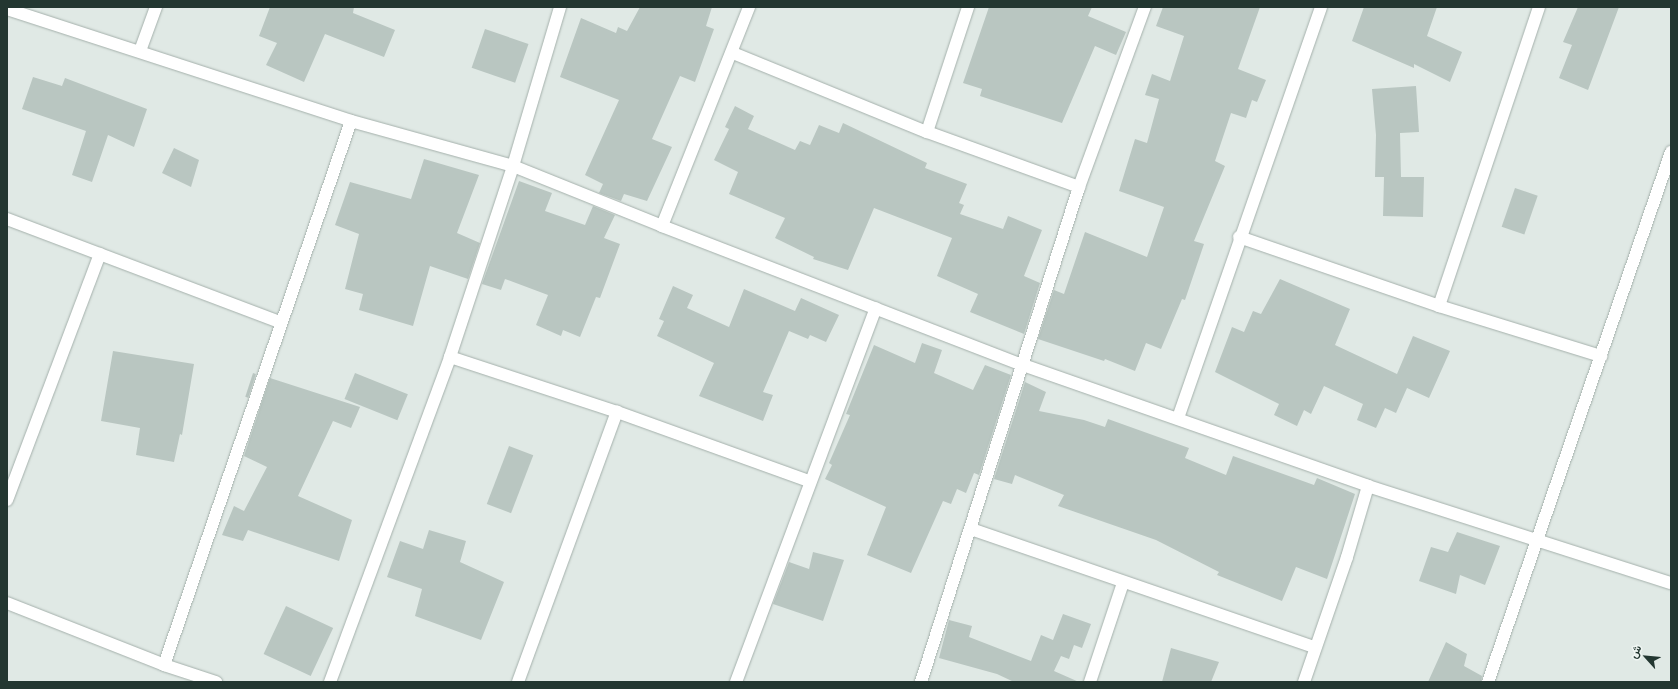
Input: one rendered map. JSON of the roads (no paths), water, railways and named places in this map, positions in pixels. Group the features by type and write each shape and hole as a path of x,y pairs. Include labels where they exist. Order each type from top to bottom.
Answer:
{"street":[{"path":"140,51 156,7"},
{"path":"330,682 450,357 514,166 560,7"},
{"path":"662,226 749,7"},
{"path":"927,132 968,7"},
{"path":"921,682 1079,187 1145,7"},
{"path":"1178,418 1239,237 1321,7"},
{"path":"1439,306 1539,7"},
{"path":"7,9 140,51 351,121 514,166 662,226 1023,365 1178,418 1368,486 1671,583"},
{"path":"732,52 927,132 1079,187"},
{"path":"164,665 280,322 351,121"},
{"path":"1488,682 1536,539 1671,152"},
{"path":"7,219 280,322"},
{"path":"1239,237 1439,306 1601,356"},
{"path":"7,500 100,254"},
{"path":"736,682 809,481 876,308"},
{"path":"450,357 617,412 809,481"},
{"path":"518,682 617,412"},
{"path":"1304,682 1314,647 1347,557 1368,486"},
{"path":"971,529 1123,583 1314,647"},
{"path":"1090,682 1123,583"},
{"path":"7,603 164,665 216,682"}]}
